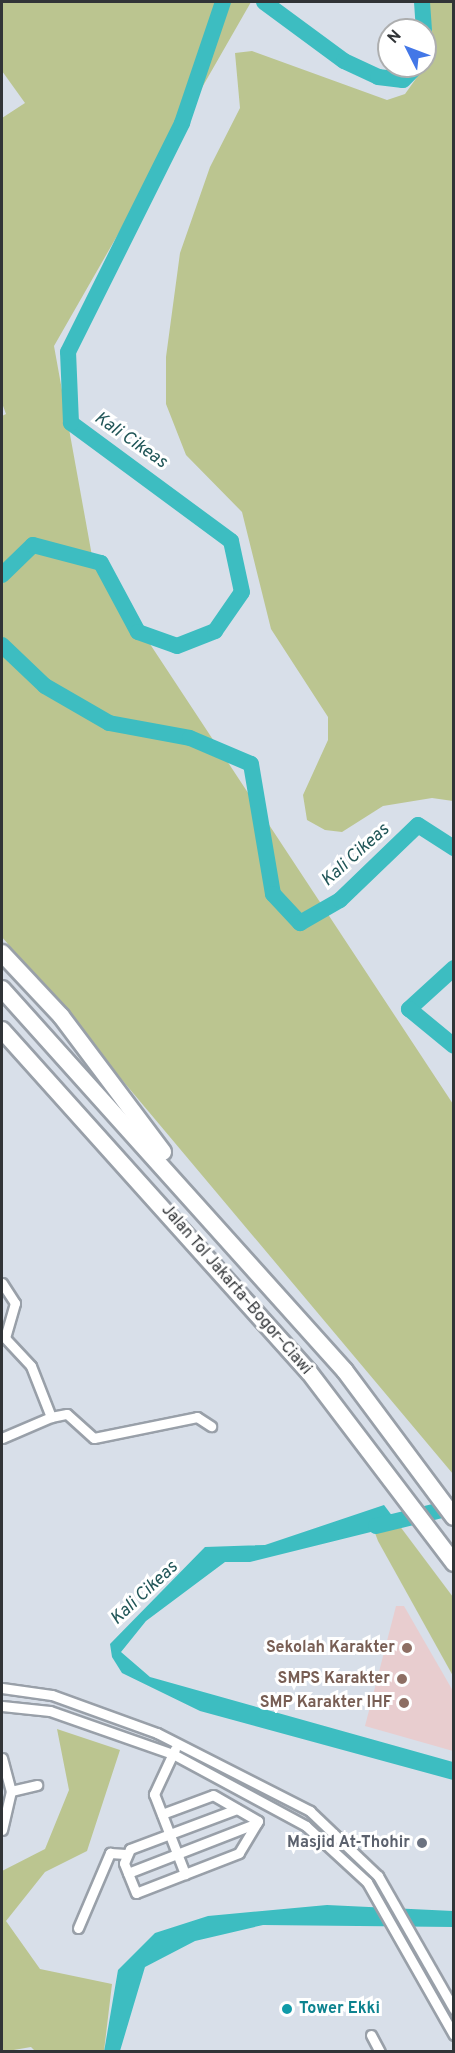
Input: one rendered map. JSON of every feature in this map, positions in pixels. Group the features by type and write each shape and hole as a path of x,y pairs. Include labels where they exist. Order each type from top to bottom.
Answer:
{"highway":[{"path":"2,952 61,1016 220,1228"},
{"name":"Jalan Tol Jakarta–Bogor–Ciawi","path":"2,989 220,1228 345,1371 405,1449 453,1517"},
{"name":"Jalan Tol Jakarta–Bogor–Ciawi","path":"2,1030 242,1294 376,1457 450,1558"}],"street":[{"path":"2,1283 15,1303 5,1338 32,1366 51,1417"},
{"path":"2,1438 51,1417 67,1414 94,1438 197,1417 211,1426"},
{"path":"2,1688 52,1695 180,1742 310,1811 353,1848 395,1901 453,2009"},
{"path":"50,1711 52,1695"},
{"path":"2,1706 50,1711 173,1754 306,1826 367,1882 453,2035"},
{"path":"180,1742 154,1794 185,1874"},
{"path":"2,1758 11,1791 2,1830"},
{"path":"227,1782 230,1767"},
{"path":"11,1791 37,1785"},
{"path":"162,1815 213,1795 257,1823"},
{"path":"78,1928 110,1853 125,1854 237,1809"},
{"path":"129,1873 257,1823"},
{"path":"125,1854 136,1893 239,1853 257,1823"},
{"path":"371,2035 380,2052"}],"shaded area":[{"name":"Sekolah Karakter","path":"396,1606 404,1606 453,1691 453,1751 365,1726"}],"green space":[{"path":"2,2 251,2 54,346 92,556 453,1104 453,1474 2,937 2,416 6,414 2,403 2,118 25,103 2,71"},
{"path":"428,2 454,2 453,801 432,798 383,806 342,832 325,830 307,820 303,795 328,740 328,717 271,629 242,512 186,455 166,404 166,357 180,253 210,167 240,108 235,53 252,51 387,100 405,94 416,78 437,78 437,18 427,18"},
{"path":"399,1525 453,1597 453,1676 375,1533"},
{"path":"57,1729 120,1750 87,1851 45,1872 6,1921 40,1969 112,1984 104,2051 35,2051 31,2047 2,2052 2,1871 45,1849 69,1790"}],"water":[{"path":"384,1505 399,1525 250,1562 225,1562 146,1621 121,1652 150,1677 453,1762 453,1780 200,1711 122,1673 112,1657 110,1644 205,1547 265,1545"},
{"path":"327,1905 453,1911 453,1927 263,1925 195,1941 145,1967 120,2051 104,2052 118,1970 155,1933 208,1916"}],"waterway":[{"name":"Kali Cikeas","path":"2,575 33,545 101,563 138,632 177,646 215,631 242,592 231,541 71,423 68,352 182,123 223,2"},
{"name":"Kali Cikeas","path":"264,2 344,61 377,77"},
{"name":"Kali Cikeas","path":"422,2 423,18"},
{"name":"Kali Cikeas","path":"386,78 403,80 405,78"},
{"name":"Kali Cikeas","path":"2,645 45,686 109,723 190,738 251,764 273,894 300,923 340,900 418,825 454,848"},
{"name":"Kali Cikeas","path":"454,968 409,1009 454,1046"},
{"name":"Kali Cikeas","path":"376,1526 454,1507"}],"place":[{"name":"Sekolah Karakter","path":"407,1648"},
{"name":"SMPS Karakter","path":"402,1679"},
{"name":"SMP Karakter IHF","path":"404,1703"},
{"name":"Masjid At-Thohir","path":"422,1843"},
{"name":"Tower Ekki","path":"287,2009"}]}
